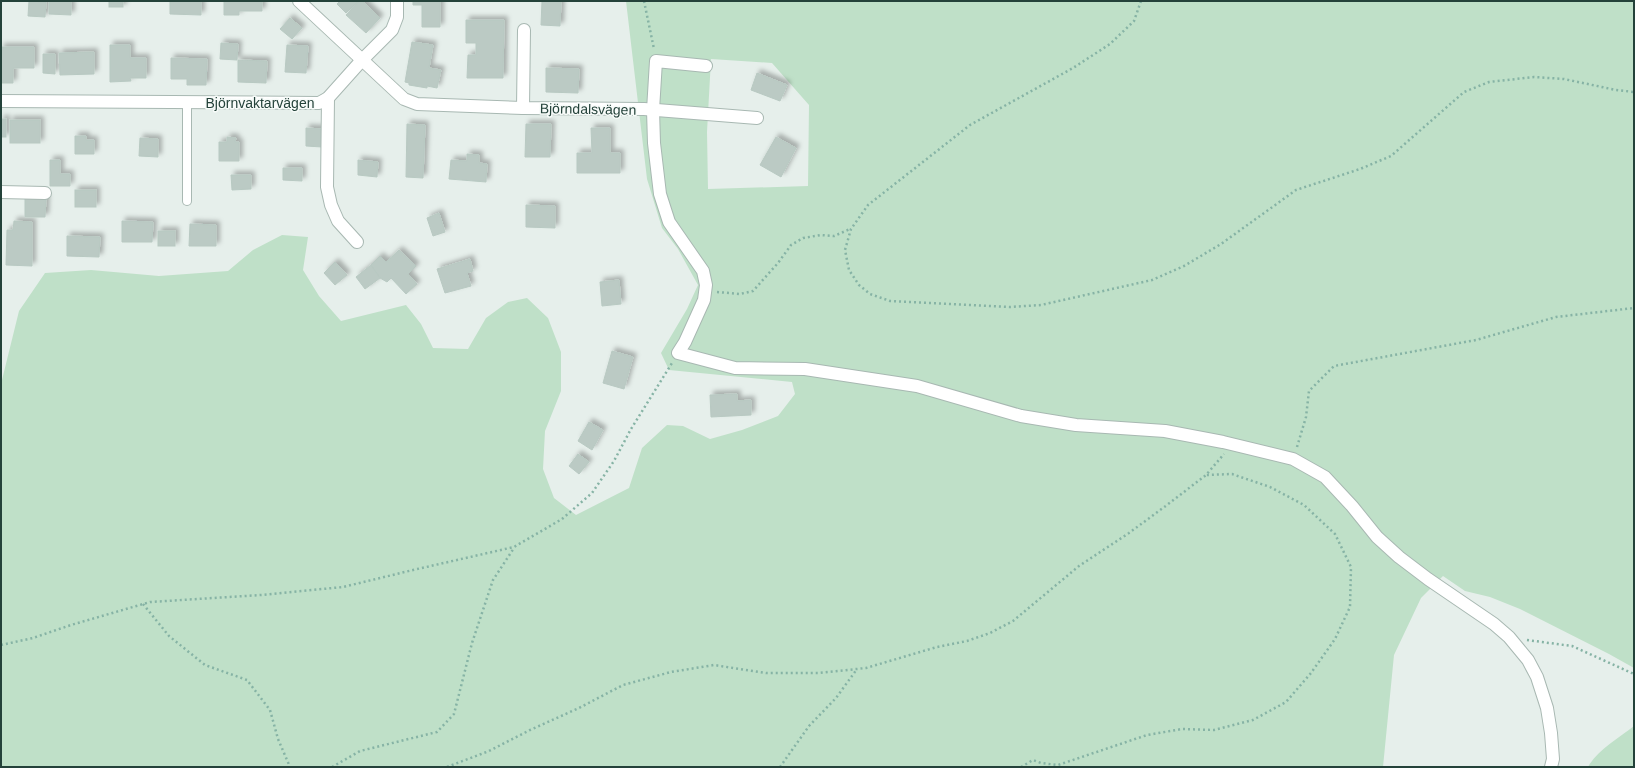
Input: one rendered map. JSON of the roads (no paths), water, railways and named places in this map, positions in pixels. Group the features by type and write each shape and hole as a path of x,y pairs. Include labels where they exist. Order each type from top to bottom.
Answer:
{"street":[{"name":"Björndalsvägen","path":"299,1 409,102 417,104 523,108 653,110 757,118"},
{"path":"362,60 392,30 397,17 397,1"},
{"name":"Björndalsvägen","path":"523,108 524,30"},
{"name":"Björnvaktarvägen","path":"1,101 319,103 328,98 362,60"},
{"name":"Björndalsvägen","path":"706,66 656,61 653,110 654,142 660,194 669,222 686,244 703,271 706,291 704,300 685,342 678,353 735,368 805,369 917,386 1021,416 1076,425 1165,432 1293,459 1325,477 1352,506 1377,537 1399,557 1428,579 1494,624 1509,637 1531,666 1537,677 1547,708 1551,733 1551,767"},
{"path":"328,98 327,187 331,205 338,221 357,242"},
{"path":"1,192 45,193"}],"lane":[{"name":"Björnvaktarvägen","path":"187,103 187,201"}]}
